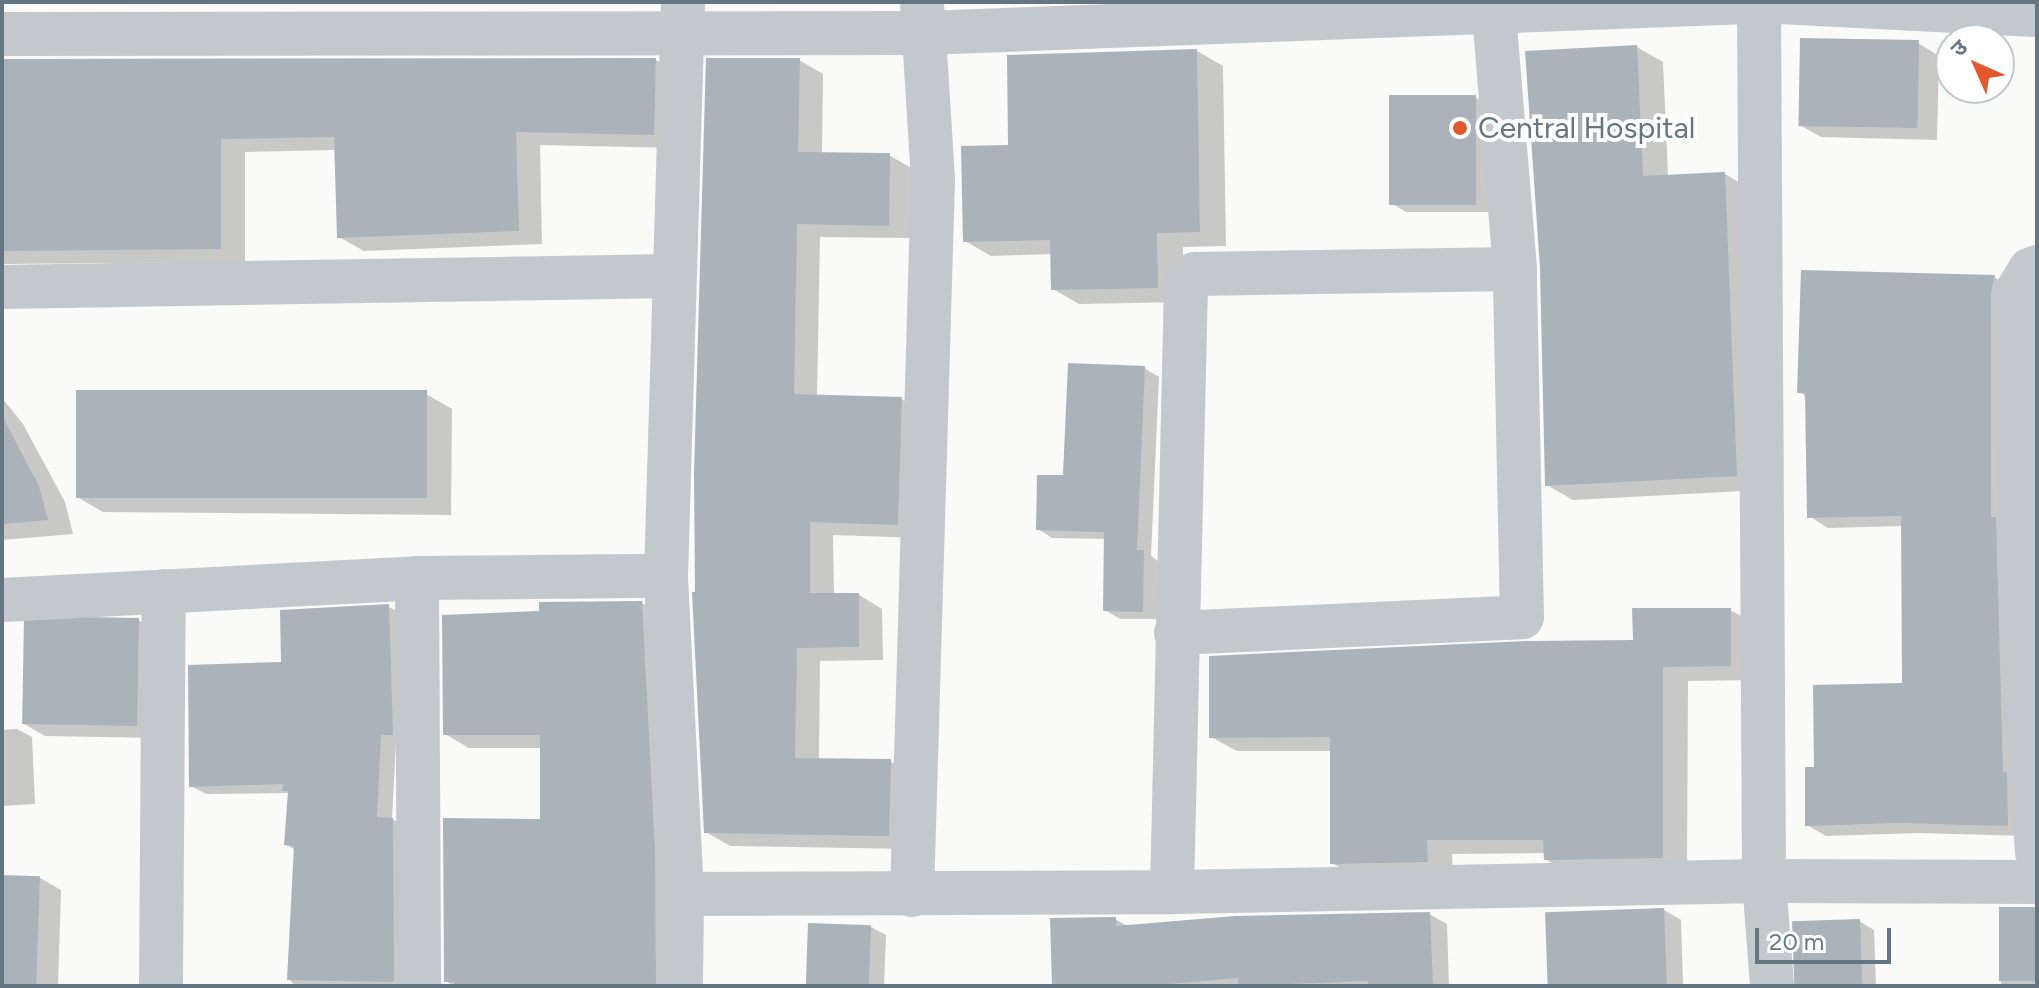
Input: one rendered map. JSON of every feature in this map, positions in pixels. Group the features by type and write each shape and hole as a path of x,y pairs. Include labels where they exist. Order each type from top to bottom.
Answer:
{"street":[{"path":"2,34 682,18 923,17 1748,2"},
{"path":"1759,2 1764,881 1772,986"},
{"path":"1779,2 2037,15"},
{"path":"1176,633 1522,617 1515,269 1493,7"},
{"path":"912,895 933,179 923,17"},
{"path":"681,986 682,894 666,576 682,18"},
{"path":"2037,267 2030,270 2016,292 2037,853"},
{"path":"1172,892 1184,289 1189,278 1195,274 1515,269"},
{"path":"2,287 673,276"},
{"path":"2,600 417,578 666,576"},
{"path":"417,578 419,986"},
{"path":"161,986 164,591"},
{"path":"682,894 1172,892 1764,881 2037,882"}],"building":[{"path":"1800,38 1919,40 1917,128 1798,126"},
{"path":"1637,45 1643,176 1725,172 1737,476 1545,486 1540,268 1525,51"},
{"path":"1197,49 1200,232 1157,233 1158,288 1051,290 1050,240 963,242 961,146 1008,145 1007,55"},
{"path":"656,58 654,135 516,132 519,231 337,238 334,137 221,139 221,249 2,251 2,59"},
{"path":"706,58 800,58 798,152 890,153 889,226 797,224 794,394 902,397 898,525 810,522 810,593 859,593 859,647 797,648 795,758 891,759 889,836 704,833 692,592 695,592 694,473"},
{"path":"1389,95 1476,95 1476,205 1389,205"},
{"path":"1801,270 1995,275 1991,292 1991,517 1996,517 2003,772 2007,772 2008,826 1898,823 1805,826 1805,767 1814,767 1813,685 1902,683 1901,516 1807,518 1805,393 1797,393"},
{"path":"1068,363 1145,366 1137,550 1144,550 1143,612 1103,611 1104,532 1036,530 1037,475 1063,475"},
{"path":"76,390 427,390 427,498 76,498"},
{"path":"2,416 39,486 48,520 2,524"},
{"path":"642,601 655,851 656,986 454,986 454,982 444,982 443,818 540,819 540,735 443,735 442,615 539,611 539,602"},
{"path":"389,604 393,735 381,735 377,817 393,818 394,982 287,980 294,846 284,845 288,791 282,791 283,784 189,787 188,665 281,662 280,610"},
{"path":"1632,608 1731,608 1731,666 1663,667 1663,858 1544,860 1543,840 1427,840 1428,862 1330,864 1330,737 1209,738 1209,656 1526,641 1633,640"},
{"path":"24,616 139,618 137,726 22,724"},
{"path":"2,875 40,876 36,986 2,986"},
{"path":"1999,907 2037,907 2037,981 1999,981"},
{"path":"1664,908 1667,986 1548,986 1545,912"},
{"path":"1430,912 1433,986 1368,986 1368,981 1238,986 1238,978 1146,986 1052,986 1050,918 1116,917 1116,926 1235,916"},
{"path":"1860,919 1862,986 1794,986 1792,921"},
{"path":"808,923 871,925 869,986 806,986"}],"place":[{"name":"Central Hospital","path":"1460,128"}]}
